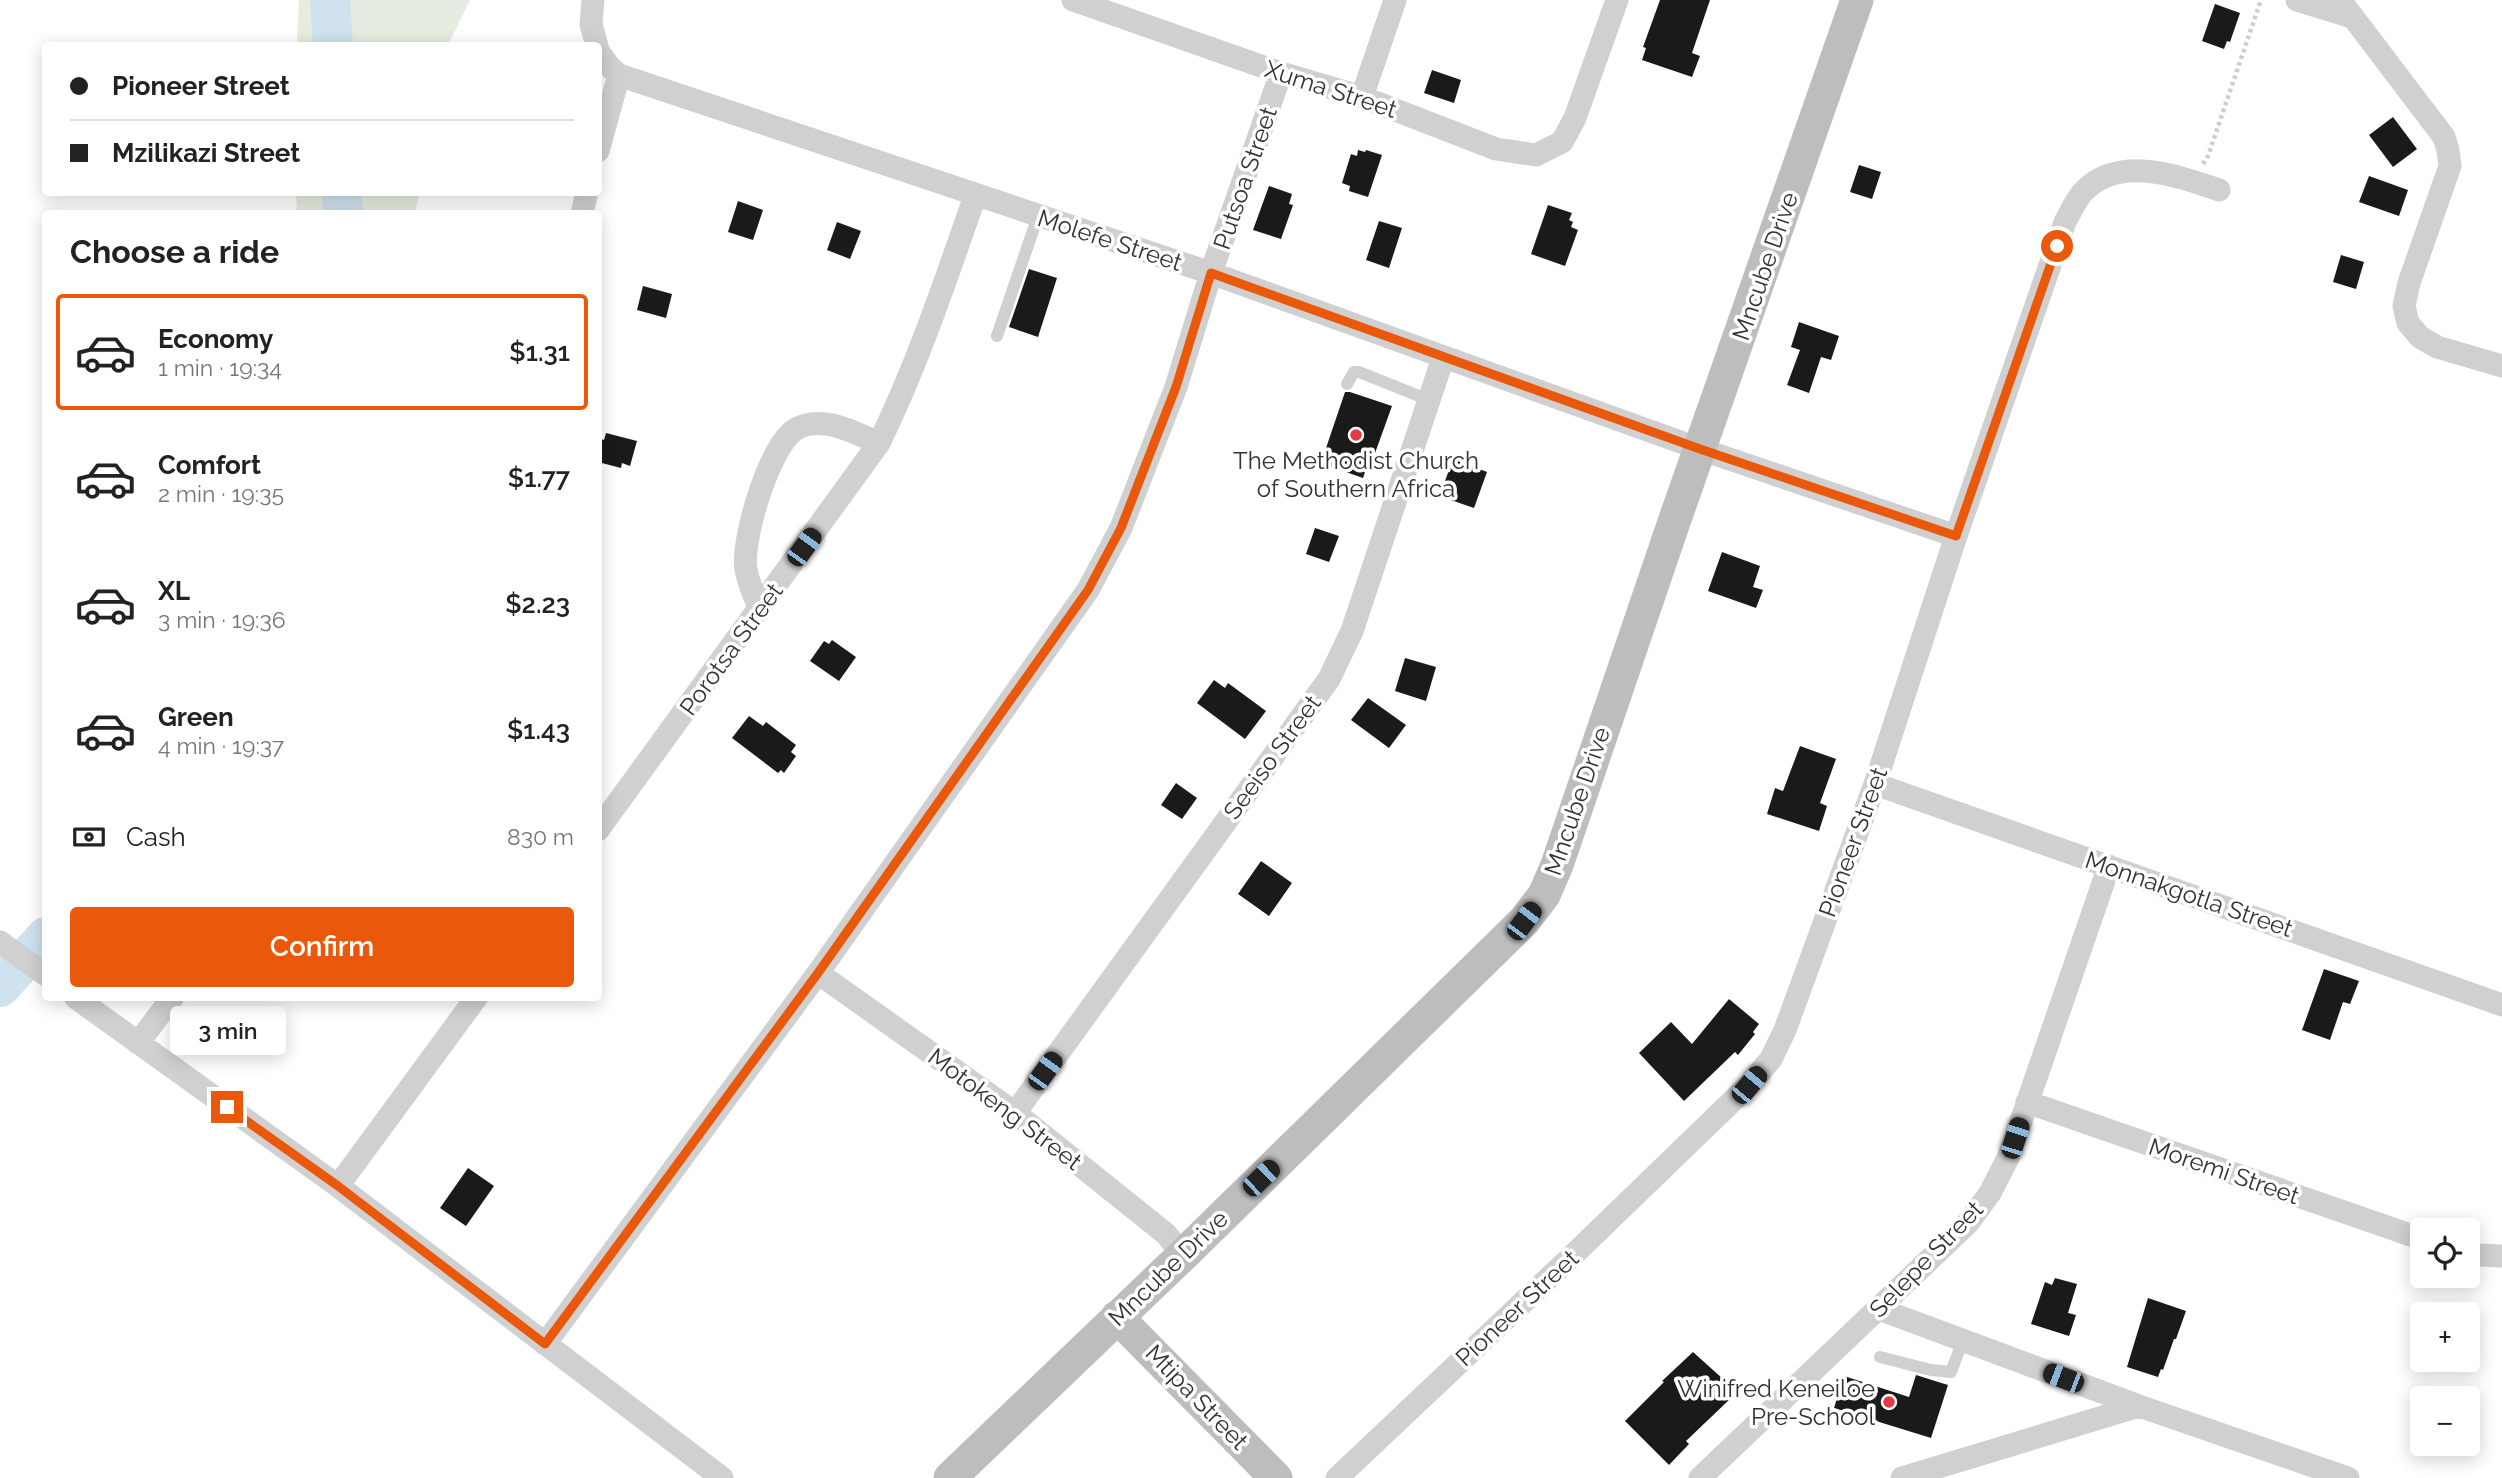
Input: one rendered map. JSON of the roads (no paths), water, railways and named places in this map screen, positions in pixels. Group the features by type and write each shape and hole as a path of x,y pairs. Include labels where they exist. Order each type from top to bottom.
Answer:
{"street":[{"path":"593,0 591,24 596,42"},
{"name":"Xuma Street","path":"1073,0 1281,73 1362,97 1496,149 1536,155 1562,142 1576,118 1617,0"},
{"path":"1362,97 1395,0"},
{"name":"Mncube Drive","path":"950,1478 1183,1255 1524,921 1544,895 1557,865 1857,0"},
{"path":"2297,0 2346,8 2444,137 2450,166 2409,283 2404,306 2408,323 2420,337 2437,347 2502,366"},
{"path":"602,56 619,75 602,137"},
{"name":"Putsoa Street","path":"545,1344 818,973 1088,590 1121,528 1176,387 1211,273 1281,73"},
{"name":"Molefe Street","path":"619,75 1211,273 1700,449 1956,536"},
{"name":"Pioneer Street","path":"1337,1478 1579,1250 1749,1085 1771,1059 1785,1030 1875,784 1956,536 2065,222 2082,191 2101,177 2130,171 2156,172 2219,190"},
{"name":"Porotsa Street","path":"602,825 879,443 900,402 975,195"},
{"name":"Seeiso Street","path":"1015,1113 1329,679 1352,631 1443,358"},
{"path":"760,610 746,569 746,536 772,460 784,439 798,428 820,423 843,428 879,443"},
{"name":"Monnakgotla Street","path":"1875,784 2502,1005"},
{"name":"Selepe Street","path":"1700,1478 1968,1223 1990,1193 2009,1156 2109,866"},
{"path":"5,945 42,972"},
{"name":"Motokeng Street","path":"818,973 1015,1113 1166,1234 1183,1255"},
{"path":"80,1001 338,1186 722,1478"},
{"path":"138,1043 170,1001"},
{"path":"338,1186 474,1001"},
{"name":"Moremi Street","path":"2027,1102 2410,1235"},
{"path":"2480,1255 2502,1256"},
{"path":"1879,1309 2139,1406 2348,1478"},
{"name":"Mtipa Street","path":"1117,1317 1276,1478"},
{"path":"1902,1478 2139,1406"}],"lane":[{"path":"997,336 1038,216"},
{"path":"1348,384 1354,372 1359,372 1429,400"},
{"path":"1880,1357 1931,1370 1951,1372 1963,1340"}],"waterway":[{"path":"330,0 333,42"},
{"path":"342,196 343,210"},
{"path":"0,987 42,941"}],"place":[{"name":"The Methodist Church of Southern Africa","path":"1356,435"},
{"name":"Winifred Keneiloe Pre-School","path":"1889,1402"}]}
